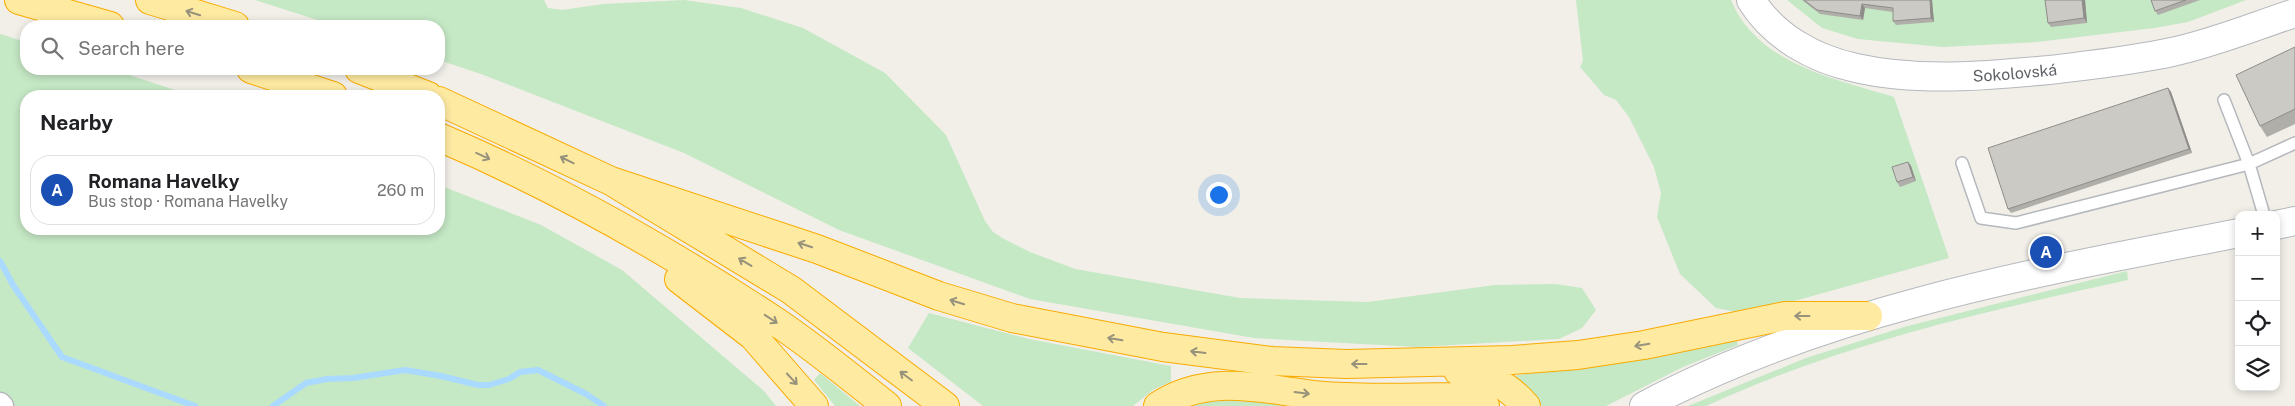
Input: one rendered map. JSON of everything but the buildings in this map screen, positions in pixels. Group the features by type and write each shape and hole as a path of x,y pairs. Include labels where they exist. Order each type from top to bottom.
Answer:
{"highway":[{"path":"19,0 89,20"},
{"path":"150,0 215,20"},
{"path":"269,75 315,90"},
{"path":"374,75 413,90"},
{"path":"445,104 611,181 791,290 945,406"},
{"path":"445,140 484,156 594,213 692,269 776,322 887,406"},
{"path":"611,181 817,249 939,296 1012,318 1080,333 1163,347 1272,361 1408,363 1512,360 1578,355 1644,345 1785,316 1868,316"},
{"path":"594,213 753,336 814,406"},
{"path":"1408,363 1494,379 1510,390 1526,406"},
{"path":"1158,406 1185,391 1223,385 1326,396 1466,398 1485,406"}],"street":[{"name":"Sokolovská","path":"1751,0 1772,27 1787,39 1827,60 1856,68 1927,75 2019,72 2114,63 2174,52 2295,13"},
{"path":"2280,224 2295,221"},
{"path":"1644,406 1686,384 1771,348 1868,316 1989,284 2235,234"}],"lane":[{"path":"2224,100 2249,164 2263,211"},
{"path":"1962,163 1981,218 2016,223 2249,164 2295,143"}],"green space":[{"path":"255,0 544,0 548,8 562,10 603,4 684,0 741,8 803,28 885,73 946,135 985,221 993,232 1030,252 1075,269 1240,298 1368,302 1495,285 1555,284 1582,288 1596,310 1582,328 1559,339 1417,347 1254,338 1030,299 839,230 684,153 481,74 445,62 445,20 317,20"},
{"path":"1576,0 1731,0 1743,22 1759,40 1778,54 1800,66 1823,75 1894,97 1949,258 1776,306 1737,312 1716,308 1680,274 1657,217 1661,193 1654,167 1629,117 1616,100 1604,95 1580,67 1583,61"},
{"path":"1787,0 2246,0 2188,22 2154,28 2037,42 1943,47 1858,39 1822,28"},
{"path":"0,34 20,40 20,75 129,75 175,90 20,90 20,235 445,235 445,187 541,225 622,270 764,391 776,406 0,406"},
{"path":"2127,271 2128,280 1914,331 1808,365 1706,406 1688,406 1806,358 1904,327"},
{"path":"929,313 1029,339 1171,366 1171,382 1154,389 1133,406 983,406 908,348"},
{"path":"1736,338 1738,345 1683,367 1606,406 1542,406 1513,376 1677,351"},
{"path":"820,373 860,406 835,406 814,380"},
{"path":"1232,396 1302,406 1178,406"}],"waterway":[{"path":"0,261 13,285 62,357 195,406"},
{"path":"273,406 306,383 405,370 478,385 489,385 509,379 520,372 538,370 586,394 604,406"}],"place":[{"name":"Romana Havelky","path":"2046,252"}]}
